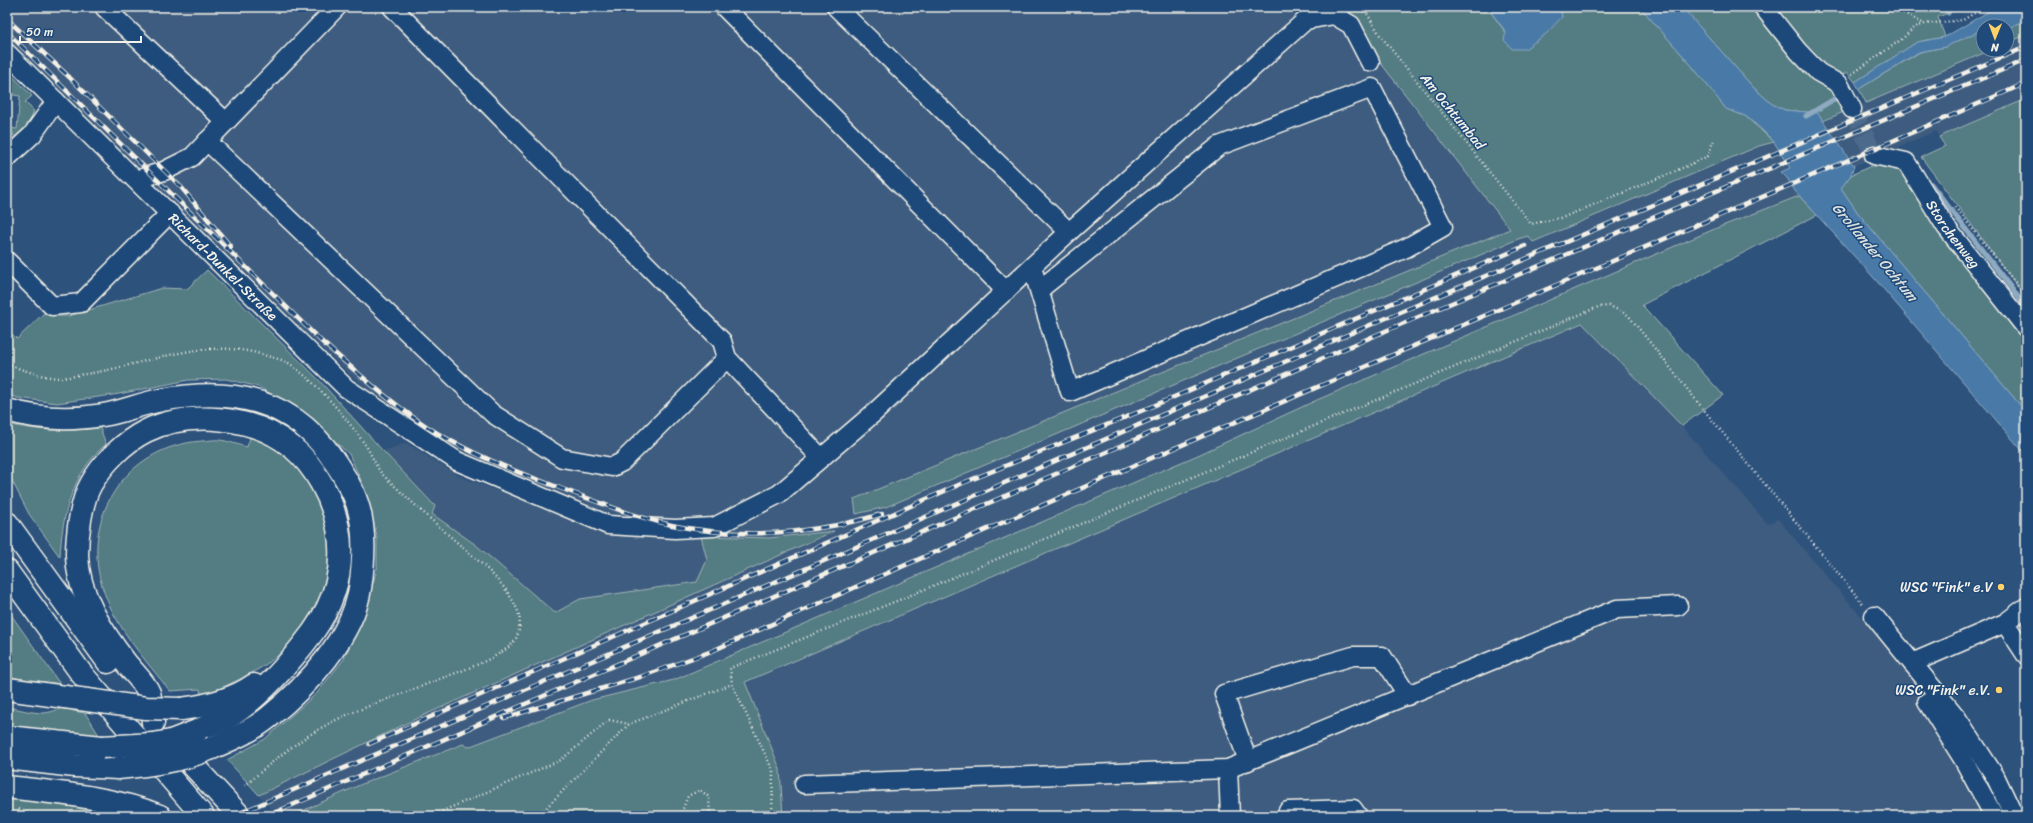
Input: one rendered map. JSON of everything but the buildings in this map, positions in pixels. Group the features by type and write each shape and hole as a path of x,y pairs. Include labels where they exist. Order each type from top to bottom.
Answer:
{"highway":[{"path":"7,410 23,415 63,418 103,415 162,400 208,394 242,396 276,408 300,424 325,448 342,472 357,503 363,538 362,572 359,599 346,627 313,676 268,718 242,735 190,757 167,762 118,768 75,766 7,758"},
{"path":"7,738 102,747 153,744 171,741 229,717 256,695 290,661 322,620 334,594 340,571 340,539 334,511 324,488 292,447 267,432 239,421 208,419 173,422 146,431 118,450 90,485 79,521 77,557 85,595 108,640 149,692 153,723"},
{"path":"7,524 22,547 153,723 240,816"},
{"path":"7,571 81,673 203,816"},
{"path":"7,688 146,708 181,709 202,706 228,698 251,687 290,661"},
{"path":"7,787 74,795 116,802 160,816"}],"lane":[{"path":"104,7 226,122"},
{"path":"136,180 164,171 192,157 337,7"},
{"path":"392,7 722,341 728,358 821,458"},
{"path":"724,7 1006,291"},
{"path":"836,7 1069,232"},
{"path":"1763,7 1798,51 1818,72 1839,84 1852,109"},
{"path":"1305,14 1334,15 1351,25 1370,62"},
{"name":"Richard-Dunkel-Straße","path":"7,53 346,388 457,461 608,525 675,529 714,527 779,494 875,412 1305,14"},
{"path":"1032,267 1070,392 1406,248 1443,227 1372,88 1220,146 1039,290"},
{"path":"7,158 32,135 56,101"},
{"path":"207,141 493,414 562,458 612,467 622,462 728,358"},
{"name":"Storchenweg","path":"1874,154 1906,162 1946,227 2026,328"},
{"path":"7,261 52,306 81,302 170,213"},
{"path":"804,784 1228,769 1617,609 1678,606"},
{"path":"1912,663 2004,623 2026,607"},
{"path":"1874,616 1957,718 1995,776 2014,816"},
{"path":"2004,623 2026,655"},
{"path":"1248,761 1224,694 1353,656 1382,656 1408,696"},
{"path":"1927,702 1963,758 1994,816"},
{"path":"1228,769 1230,816"},
{"path":"1286,816 1288,811 1353,809 1358,816"}],"path":[{"name":"Am Ochtumbad","path":"1363,7 1380,36 1531,224 1564,217 1678,170 1708,156 1714,139"},
{"path":"1893,7 1924,24"},
{"path":"1839,84 1902,39 1915,27 1924,24 1963,20 1984,7"},
{"path":"1952,203 2026,296"},
{"path":"772,816 772,771 732,684 730,668 899,600 1598,307 1610,306 1628,315 1704,410 1874,616"},
{"path":"245,786 267,765 308,737 348,715 431,683 506,650 515,641 520,627 518,612"},
{"path":"538,816 629,724 732,684"},
{"path":"431,816 561,760 609,720 629,724"},
{"path":"680,816 688,796 700,790 709,797 710,816"},
{"path":"17,808 35,816"}],"shaded area":[{"path":"7,7 1337,7 1510,229 854,499 857,514 886,507 1518,239 1528,235 1533,242 1759,146 1774,142 1790,168 1781,173 1787,178 1799,196 1717,228 1317,400 1198,455 674,680 592,700 468,747 463,744 362,784 291,816 278,816 259,795 409,722 832,531 769,538 701,536 707,560 697,582 580,599 555,613 476,545 432,514 435,506 383,451 406,443 461,477 613,534 641,538 699,536 614,515 478,463 430,437 386,405 351,375 241,272 7,40"},
{"path":"2026,35 2026,99 1939,137 1936,131 1854,166 1823,121 1975,57 1975,58 2015,58 2015,40"},
{"path":"1583,323 1682,426 1768,524 1778,519 1912,676 1970,756 2001,816 783,816 780,769 745,682"}],"green space":[{"path":"1337,7 1487,7 1506,33 1562,17 1560,7 1640,7 1692,66 1726,109 1745,116 1774,142 1759,146 1533,242 1528,236 1518,239 886,507 856,514 854,499 1510,229"},
{"path":"1682,7 1960,8 1938,17 1945,37 1917,42 1855,82 1847,72 1842,75 1829,91 1838,93 1848,110 1823,121 1818,113 1785,110 1772,104 1753,87"},
{"path":"2026,19 2026,35 2015,40 2015,25"},
{"path":"1975,33 1975,57 1866,103 1859,89 1920,52 1945,47"},
{"path":"7,70 32,96 25,102 34,111 26,133 17,142 10,128 17,129 20,96 7,94"},
{"path":"2026,99 2026,298 1921,157 1945,146 1939,137"},
{"path":"1871,166 1897,167 1939,230 2026,341 2026,412 1858,213 1841,188 1851,175"},
{"path":"1799,196 1817,215 1642,305 1723,395 1682,426 1582,323 745,682 780,769 783,816 291,816 362,784 463,744 468,747 592,700 674,680 1198,455 1317,400 1717,228"},
{"path":"207,270 317,378 435,506 432,514 476,545 555,613 580,599 697,582 707,560 701,536 769,538 834,531 409,722 259,795 227,760 265,739 317,693 344,659 366,607 377,569 377,536 365,489 349,454 307,416 259,387 226,379 188,380 119,394 57,403 18,398 7,394 7,329 17,339 46,311 56,316 69,316 162,288 187,289"},
{"path":"7,424 53,430 100,428 106,444 94,455 77,481 66,510 60,557 29,514 7,471"},
{"path":"251,435 274,448 299,468 315,493 323,513 327,531 329,548 326,582 313,613 303,628 283,652 261,668 201,696 200,689 170,691 124,632 116,619 104,592 98,565 98,539 103,514 114,491 130,472 151,457 175,446 202,441 218,440 247,447"},
{"path":"7,609 60,684 9,677 7,675"},
{"path":"7,707 30,712 44,713 64,708 71,708 73,711 85,713 99,735 7,726"},
{"path":"7,793 140,816 7,816"}],"water":[{"path":"1487,7 1560,7 1562,17 1546,34 1525,49 1512,49 1504,40 1506,32"},
{"name":"Grollander Ochtum","path":"1640,7 1682,7 1753,87 1772,104 1785,110 1818,113 1854,166 1851,175 1841,188 1858,213 2026,412 2026,455 1874,278 1795,191 1787,178 1781,172 1790,168 1774,142 1745,116 1726,109 1692,66"},
{"path":"1996,7 2026,7 2026,19 2015,25 2015,18 1977,18"},
{"path":"1975,19 1975,33 1945,47 1919,52 1859,89 1855,82 1917,42 1945,37"}],"waterway":[{"path":"1937,7 1946,9 1948,13"},
{"path":"1806,116 1836,98"},
{"path":"1931,184 2026,307"}],"tunnel":[{"path":"1852,109 1874,155"}],"railway":[{"path":"7,19 66,74 181,187 231,247"},
{"path":"7,32 321,341 392,402 437,433 482,457 513,470 630,514 666,524 724,532 770,533 816,529 882,514"},
{"path":"233,816 1384,319 2026,47"},
{"path":"267,816 1390,329 2026,60"},
{"path":"504,718 640,677 712,651 1040,506 2026,83"},
{"path":"369,744 963,483 1146,409 1525,246"}],"place":[{"name":"WSC \"Fink\" e.V","path":"2001,587"},
{"name":"WSC \"Fink\" e.V.","path":"1999,690"}]}
